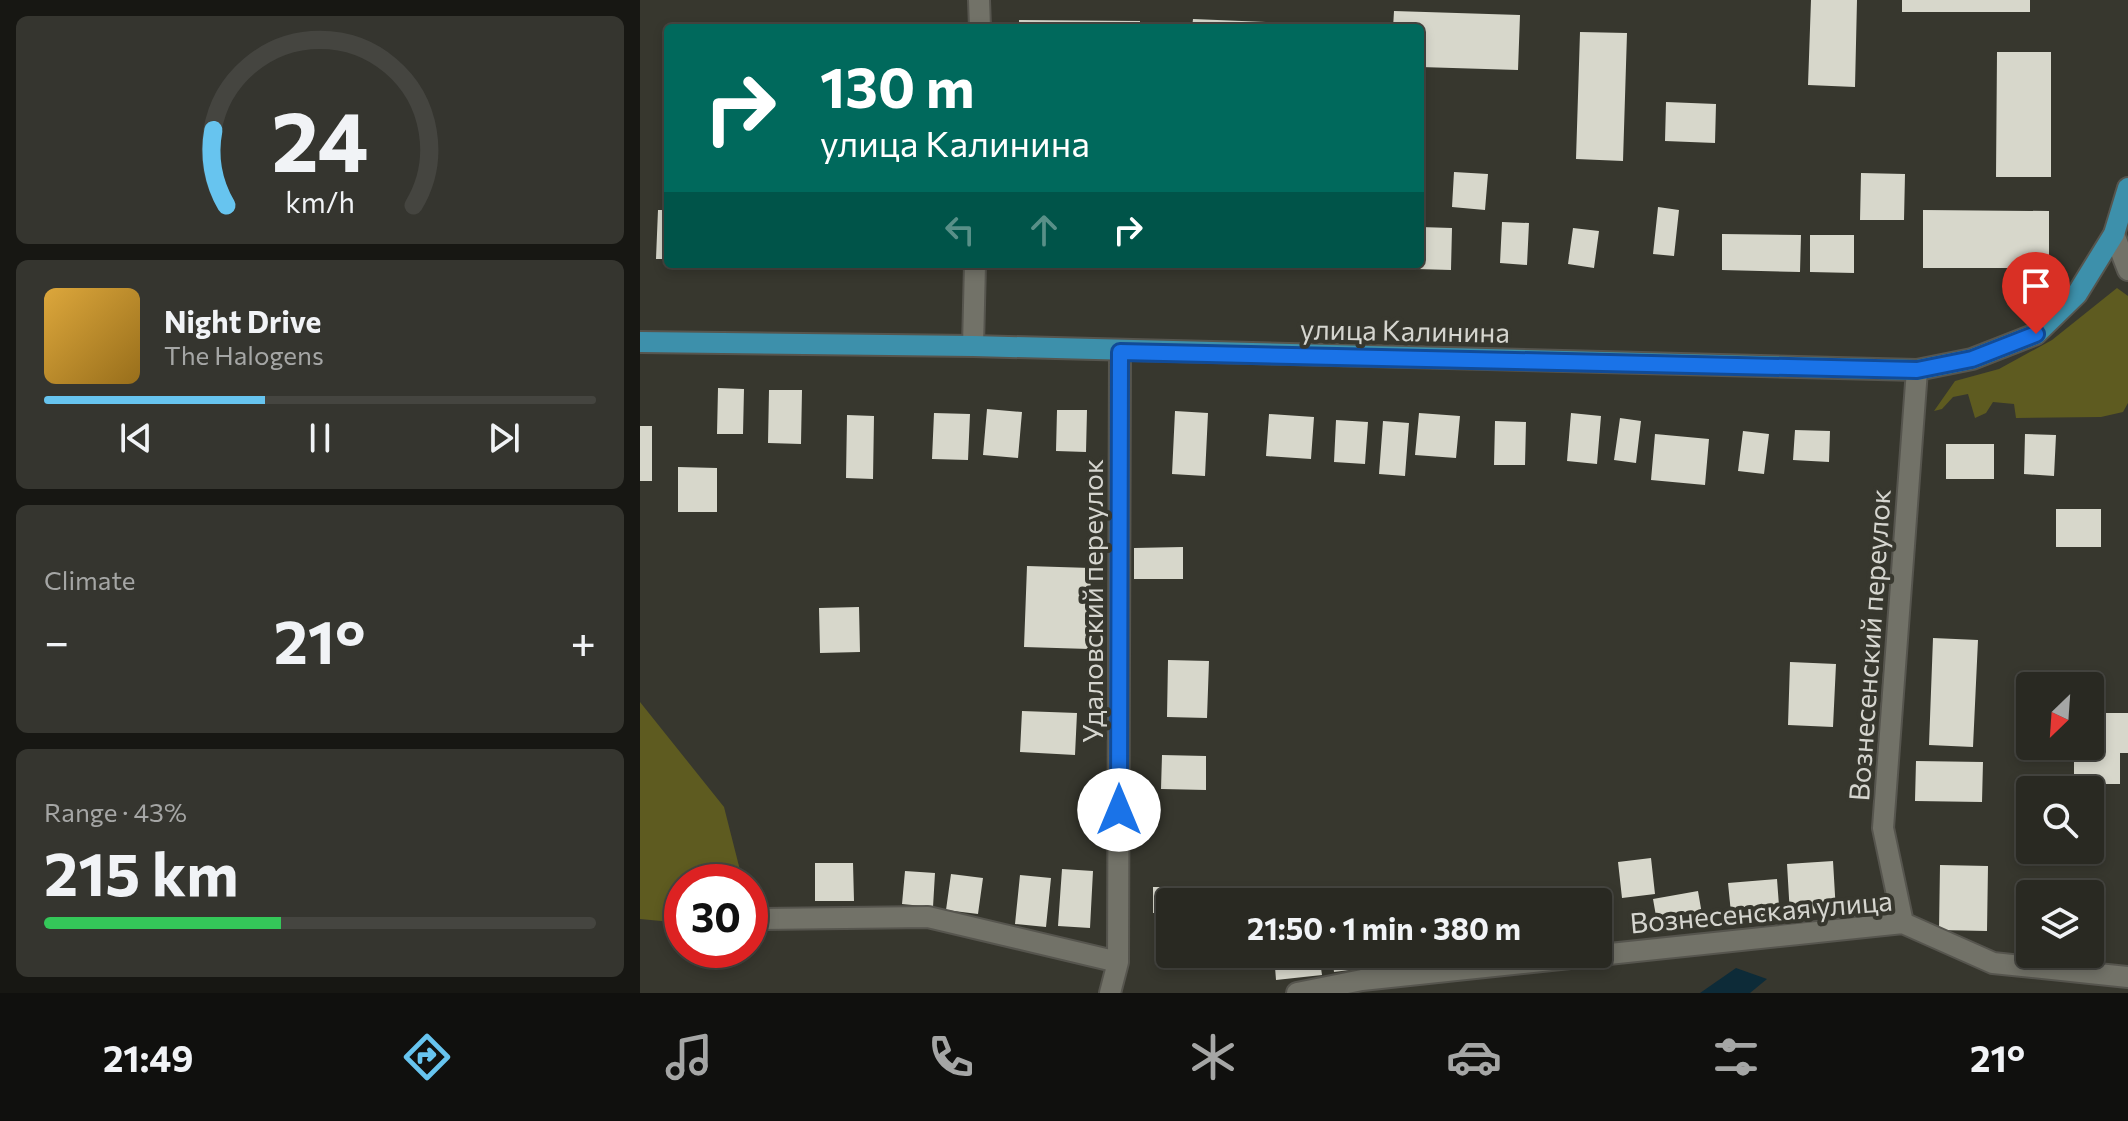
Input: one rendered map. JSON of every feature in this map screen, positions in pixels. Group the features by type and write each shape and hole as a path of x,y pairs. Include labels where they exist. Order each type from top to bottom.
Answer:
{"main road":[{"name":"улица Калинина","path":"640,342 973,346 1917,370 1972,359 2036,334 2077,294 2114,234 2128,188"}],"street":[{"path":"979,0 980,24"},
{"path":"2114,234 2128,270"},
{"path":"973,346 975,268"},
{"name":"Удаловский переулок","path":"1110,993 1118,962 1120,352"},
{"name":"Вознесенский переулок","path":"1903,923 1883,828 1917,370"},
{"path":"768,919 928,917 1118,962"},
{"name":"Вознесенская улица","path":"1297,993 1362,980 1903,923 1993,963 2128,977"}],"shaded area":[{"path":"2117,288 2128,296 2128,403 2123,412 2101,417 2016,418 2014,404 1993,402 1986,413 1975,418 1968,394 1953,397 1942,409 1934,411 1955,381 1999,369 2052,340"},
{"path":"640,702 724,807 738,864 664,864 664,921 640,919"}],"water":[{"path":"1736,968 1767,979 1750,993 1700,993"}],"building":[{"path":"1811,0 1857,0 1855,87 1808,85"},
{"path":"1902,0 2030,0 2030,12 1902,12"},
{"path":"1394,11 1520,15 1518,70 1424,67 1424,24 1393,24"},
{"path":"1193,19 1314,24 1192,24"},
{"path":"1019,20 1140,21 1140,24 1019,24"},
{"path":"1580,32 1627,33 1623,161 1576,159"},
{"path":"1997,52 2051,52 2051,177 1996,177"},
{"path":"1666,102 1716,104 1715,143 1665,141"},
{"path":"1454,172 1488,174 1485,210 1452,207"},
{"path":"1861,173 1905,174 1904,220 1860,220"},
{"path":"1658,207 1679,210 1674,256 1653,254"},
{"path":"658,210 664,210 664,259 656,259"},
{"path":"1923,210 2049,211 2049,268 1923,268"},
{"path":"1502,222 1529,223 1527,265 1500,263"},
{"path":"1424,227 1452,228 1451,270 1416,269 1424,268"},
{"path":"1573,228 1599,231 1594,268 1568,264"},
{"path":"1722,234 1801,235 1800,272 1722,270"},
{"path":"1810,235 1854,235 1854,273 1810,272"},
{"path":"718,388 744,389 743,434 717,434"},
{"path":"769,390 802,390 801,444 768,443"},
{"path":"987,409 1022,412 1018,458 983,455"},
{"path":"1057,410 1087,410 1086,452 1056,451"},
{"path":"1175,411 1208,413 1205,476 1172,474"},
{"path":"934,413 970,414 968,460 932,459"},
{"path":"1419,413 1460,416 1456,458 1415,455"},
{"path":"1571,413 1601,416 1597,464 1567,461"},
{"path":"1269,414 1314,417 1311,459 1266,456"},
{"path":"847,415 874,416 873,479 846,478"},
{"path":"1620,418 1641,421 1636,463 1614,460"},
{"path":"1336,420 1368,422 1365,464 1334,462"},
{"path":"1383,421 1409,423 1405,476 1379,474"},
{"path":"1495,421 1526,422 1525,465 1494,465"},
{"path":"640,426 652,426 652,481 640,481"},
{"path":"1795,430 1830,431 1829,462 1793,460"},
{"path":"1743,431 1769,434 1764,474 1738,471"},
{"path":"1655,434 1709,439 1705,485 1651,480"},
{"path":"2025,434 2056,435 2054,476 2024,474"},
{"path":"1946,444 1994,444 1994,479 1946,479"},
{"path":"678,467 717,468 717,512 678,512"},
{"path":"2056,509 2101,509 2101,547 2056,547"},
{"path":"1183,547 1183,579 1134,579 1134,548"},
{"path":"1027,566 1091,568 1089,649 1024,647"},
{"path":"859,607 860,652 820,653 819,608"},
{"path":"1933,638 1978,640 1973,747 1929,745"},
{"path":"1168,660 1209,661 1207,718 1167,717"},
{"path":"1790,662 1836,664 1833,727 1788,725"},
{"path":"1022,711 1077,713 1075,755 1020,752"},
{"path":"2104,713 2128,713 2128,753 2120,753 2120,784 2104,784 2104,776 2074,776 2074,760 2104,760"},
{"path":"1162,755 1206,756 1206,790 1161,789"},
{"path":"1916,761 1983,762 1982,802 1915,801"},
{"path":"1651,858 1655,894 1622,898 1618,862"},
{"path":"1833,861 1836,912 1790,915 1787,864"},
{"path":"815,863 853,863 854,901 815,901"},
{"path":"1940,865 1988,866 1987,931 1939,930"},
{"path":"1062,869 1093,871 1090,928 1058,926"},
{"path":"905,871 935,873 933,907 902,904"},
{"path":"951,874 983,878 978,914 946,910"},
{"path":"1020,875 1051,878 1046,927 1015,924"},
{"path":"1777,879 1780,919 1732,923 1728,883"},
{"path":"1153,887 1197,887 1156,888 1156,913 1153,913"},
{"path":"1698,891 1704,926 1659,933 1653,899"},
{"path":"1275,968 1321,968 1322,975 1276,980"},
{"path":"1334,968 1365,968 1334,972"}],"route":[{"path":"1119,810 1120,352 1917,370 1972,359 2036,334"}]}
